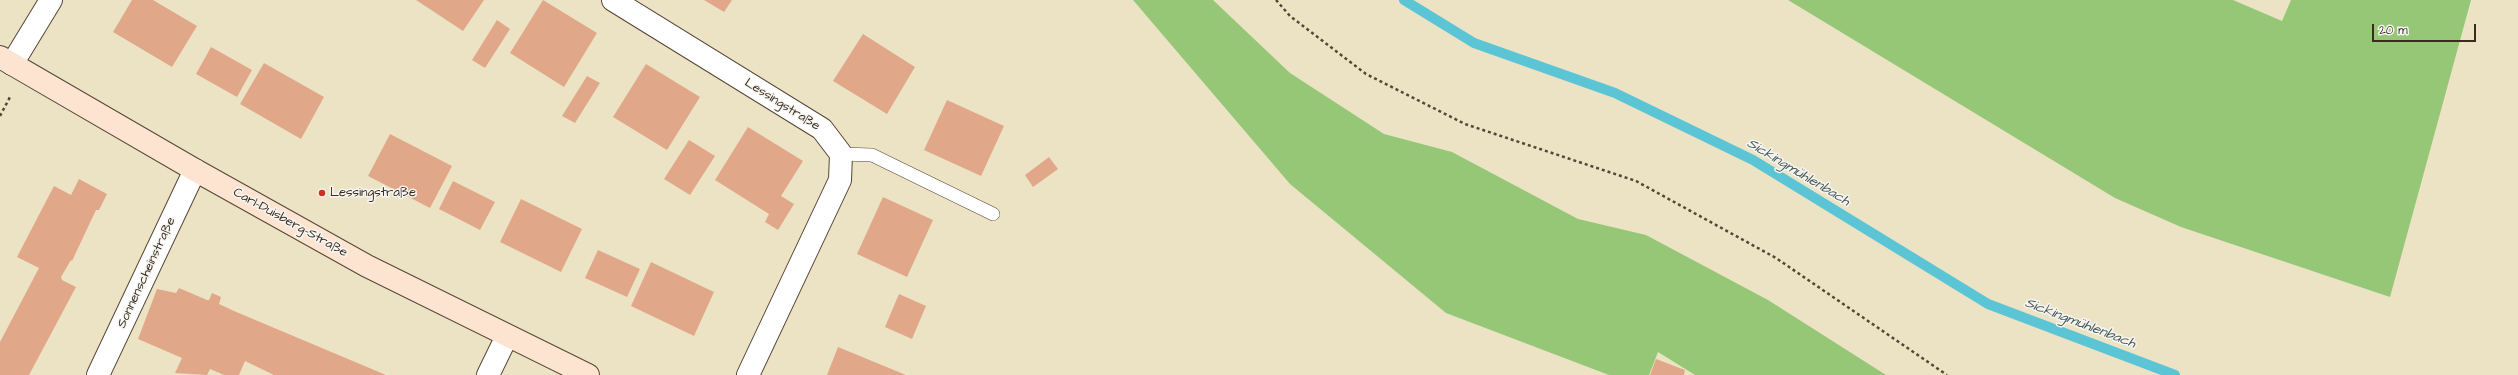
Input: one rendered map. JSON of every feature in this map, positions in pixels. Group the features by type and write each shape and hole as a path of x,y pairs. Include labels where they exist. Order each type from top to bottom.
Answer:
{"main road":[{"name":"Carl-Duisberg-Straße","path":"6,61 195,170 368,266 588,375"}],"street":[{"path":"6,61 51,0"},
{"name":"Lessingstraße","path":"613,0 822,128 841,154"},
{"path":"748,375 840,180 841,154"},
{"name":"Sonnenscheinstraße","path":"98,375 195,170"},
{"path":"488,375 507,336"}],"lane":[{"path":"841,154 872,155 993,214"}],"path":[{"path":"1276,0 1290,16 1366,74 1465,124 1636,181 1776,258 1947,375"}],"green space":[{"path":"1133,0 1213,0 1290,73 1384,134 1452,152 1578,219 1646,235 1768,300 1886,375 1695,375 1658,352 1649,375 1609,375 1446,313 1290,184"},
{"path":"1788,0 2233,0 2282,21 2291,0 2471,0 2390,297 2181,227 2115,198"}],"building":[{"path":"132,0 153,0 197,26 172,67 113,32"},
{"path":"416,0 484,0 463,31"},
{"path":"543,0 597,33 564,87 510,53"},
{"path":"704,0 732,0 724,12"},
{"path":"497,20 510,29 485,68 472,60"},
{"path":"863,34 915,67 887,114 833,81"},
{"path":"211,47 252,70 237,97 196,74"},
{"path":"264,63 324,97 301,139 240,104"},
{"path":"646,64 700,97 667,150 613,117"},
{"path":"587,76 600,83 575,123 562,116"},
{"path":"947,100 1004,126 981,176 924,150"},
{"path":"748,127 803,161 781,196 794,204 778,230 765,222 769,214 715,180"},
{"path":"390,134 452,166 430,208 368,176"},
{"path":"689,140 715,156 690,195 664,179"},
{"path":"1049,157 1058,169 1033,187 1025,175"},
{"path":"79,179 107,194 99,210 96,210 72,261 71,260 61,277 62,280 76,287 29,375 0,375 0,342 39,268 17,257 54,186 71,195"},
{"path":"453,181 495,202 480,230 439,209"},
{"path":"883,197 933,220 907,277 857,254"},
{"path":"521,199 582,229 561,272 500,242"},
{"path":"598,250 640,269 627,297 585,278"},
{"path":"651,262 714,292 694,336 631,306"},
{"path":"179,288 207,300 209,300 212,293 221,297 219,304 386,375 274,375 245,361 239,375 224,375 210,369 207,375 175,373 182,358 138,339 157,289 176,293"},
{"path":"899,294 926,306 912,339 885,327"},
{"path":"838,347 906,375 827,375"},
{"path":"1656,359 1685,370 1684,375 1650,375"}],"waterway":[{"name":"Sickingmühlenbach","path":"1404,0 1474,43 1615,93 1753,160 1988,304 2175,375"}],"place":[{"name":"Lessingstraße","path":"322,193"}]}
